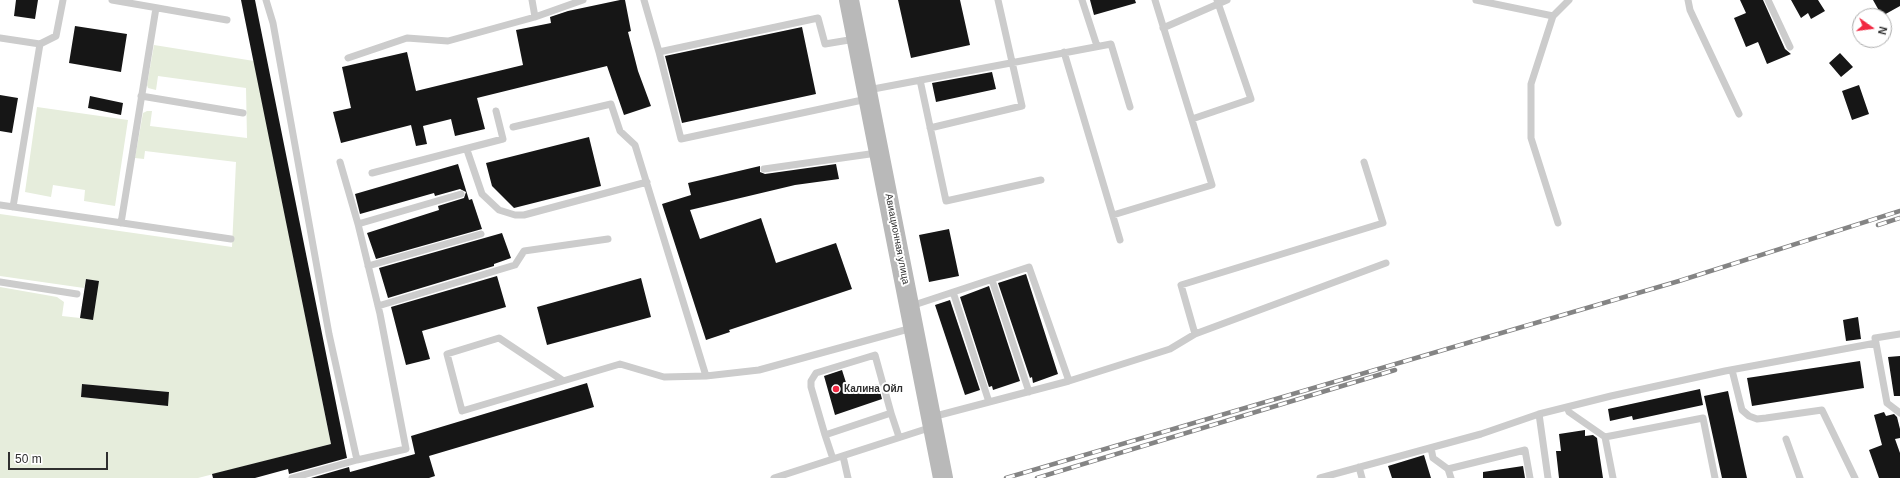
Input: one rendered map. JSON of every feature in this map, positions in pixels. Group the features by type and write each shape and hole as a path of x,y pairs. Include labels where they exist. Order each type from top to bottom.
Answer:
{"main road":[{"name":"Авиационная улица","path":"849,0 944,478"}],"lane":[{"path":"0,38 40,44 56,36 63,0"},
{"path":"112,0 227,20"},
{"path":"266,0 273,23 329,334 357,460"},
{"path":"532,0 535,17"},
{"path":"348,58 407,38 448,41 535,17 583,0"},
{"path":"644,0 681,139 920,80 1111,44 1130,107"},
{"path":"930,128 1022,106 998,0"},
{"path":"1082,0 1097,46"},
{"path":"1112,215 1212,185 1155,0"},
{"path":"1163,28 1217,2 1227,0"},
{"path":"1476,0 1553,16"},
{"path":"1558,223 1531,138 1531,84 1553,16 1569,0"},
{"path":"1688,0 1690,10 1739,114"},
{"path":"1768,0 1790,47"},
{"path":"1192,119 1251,99 1217,2"},
{"path":"121,223 156,8"},
{"path":"658,52 818,18 825,44 857,39"},
{"path":"13,207 40,44"},
{"path":"1064,52 1120,240"},
{"path":"920,80 946,202 1041,180"},
{"path":"142,96 243,113"},
{"path":"513,127 611,104 620,131 635,145 706,376"},
{"path":"372,173 467,150 503,139 496,111"},
{"path":"467,150 482,194 499,210 514,215 524,215 646,182"},
{"path":"764,170 880,152"},
{"path":"292,478 357,460 406,449 378,306 358,224 340,162"},
{"path":"1195,334 1181,285 1383,223 1364,162"},
{"path":"358,224 461,194"},
{"path":"0,206 231,239"},
{"path":"368,266 481,234"},
{"path":"378,306 515,264 524,250 608,239"},
{"path":"774,478 899,437 933,422 989,402 1069,381 1170,349 1195,334 1386,263"},
{"path":"910,306 1030,267 1069,381"},
{"path":"992,280 1029,392"},
{"path":"0,282 77,294"},
{"path":"953,292 989,402"},
{"path":"562,380 499,338 447,354 462,410 620,364 664,377 706,376 760,370 914,328"},
{"path":"1900,334 1875,338 1887,403 1900,413"},
{"path":"1320,478 1481,434 1539,414 1567,407 1732,370 1876,343"},
{"path":"833,459 811,387 811,381 816,373 875,355 899,437"},
{"path":"1732,370 1742,410 1749,416 1757,419 1822,410 1855,478"},
{"path":"1567,407 1569,412 1605,437 1613,478"},
{"path":"825,435 891,413"},
{"path":"1539,414 1548,478"},
{"path":"1605,437 1703,418 1715,478"},
{"path":"1786,439 1800,478"},
{"path":"1431,448 1433,458 1448,469 1451,478"},
{"path":"1448,469 1525,450 1530,478"},
{"path":"843,456 848,478"},
{"path":"1359,467 1362,478"}],"green space":[{"path":"154,45 254,61 331,444 198,478 0,478 0,287 57,297 64,302 62,316 80,318 98,281 86,279 84,288 0,276 0,214 232,247 236,162 145,151 144,159 135,158 143,113 147,111 152,111 150,126 247,138 246,88 158,76 156,90 148,88 147,85","holes":["82,384 169,392 167,406 81,397"]},
{"path":"37,107 128,120 115,206 84,201 85,190 53,185 51,197 25,192"}],"building":[{"path":"16,0 38,0 35,19 14,16"},
{"path":"241,0 255,0 347,458 289,474 288,469 255,478 213,478 212,474 331,444"},
{"path":"625,0 631,31 628,32 638,71 651,106 624,115 607,66 477,98 485,129 455,136 451,119 423,126 427,144 416,146 411,125 341,143 333,112 351,108 342,67 407,52 416,91 523,65 516,30 551,23 550,17 568,11"},
{"path":"898,0 960,0 970,45 911,58"},
{"path":"1090,0 1135,0 1136,3 1094,15"},
{"path":"1740,0 1763,0 1785,49 1791,54 1767,64 1758,42 1746,47 1734,18 1746,13"},
{"path":"1791,0 1818,0 1825,11 1811,19 1808,13 1801,18"},
{"path":"1873,0 1900,0 1900,6 1892,10 1892,8 1878,8"},
{"path":"75,26 127,34 121,72 69,63"},
{"path":"802,27 816,94 682,123 665,56"},
{"path":"1840,53 1853,67 1841,77 1829,63"},
{"path":"992,72 996,89 936,102 932,83"},
{"path":"1859,85 1869,114 1852,120 1842,91"},
{"path":"0,95 18,98 12,133 0,131"},
{"path":"90,96 123,103 121,115 88,108"},
{"path":"589,137 601,186 514,208 492,186 486,163"},
{"path":"458,164 469,200 472,199 482,229 376,259 367,233 439,210 438,206 464,198 466,192 460,189 435,196 434,193 360,214 355,194"},
{"path":"836,164 839,179 795,185 690,210 700,239 761,218 776,263 836,243 852,289 729,330 730,332 706,340 662,204 691,195 688,183 760,166 760,172 765,174"},
{"path":"949,229 959,276 929,282 919,235"},
{"path":"502,233 511,258 494,264 494,266 388,298 379,268"},
{"path":"1026,274 1058,374 1033,383 998,283"},
{"path":"497,276 506,307 422,331 430,359 406,365 391,307"},
{"path":"641,278 651,317 547,345 537,307"},
{"path":"86,279 99,281 93,320 80,318"},
{"path":"989,286 1020,381 993,390 992,386 989,387 960,297"},
{"path":"950,300 980,390 965,395 935,305"},
{"path":"1858,317 1861,339 1846,341 1843,320"},
{"path":"1900,356 1900,396 1894,396 1888,357"},
{"path":"1860,361 1864,388 1752,406 1747,378"},
{"path":"842,370 849,392 878,384 882,399 835,415 824,376"},
{"path":"587,383 594,407 429,456 435,476 429,478 311,478 349,467 350,472 415,454 411,436"},
{"path":"82,384 169,392 168,406 81,397"},
{"path":"1700,389 1703,405 1633,420 1632,416 1610,421 1608,409"},
{"path":"1728,391 1747,478 1722,478 1704,396"},
{"path":"1884,412 1886,416 1894,414 1897,417 1900,429 1900,438 1895,439 1900,453 1900,478 1879,478 1869,450 1882,445 1874,415"},
{"path":"1585,430 1585,436 1593,435 1597,438 1603,478 1559,478 1556,451 1561,451 1559,434"},
{"path":"1424,455 1431,478 1392,478 1388,466"},
{"path":"1523,466 1525,478 1483,478 1483,472"}],"railway":[{"path":"1006,478 1679,281 1900,211"},
{"path":"1878,225 1900,218"},
{"path":"1037,478 1395,370"}],"place":[{"name":"Калина Ойл","path":"836,389"}]}
